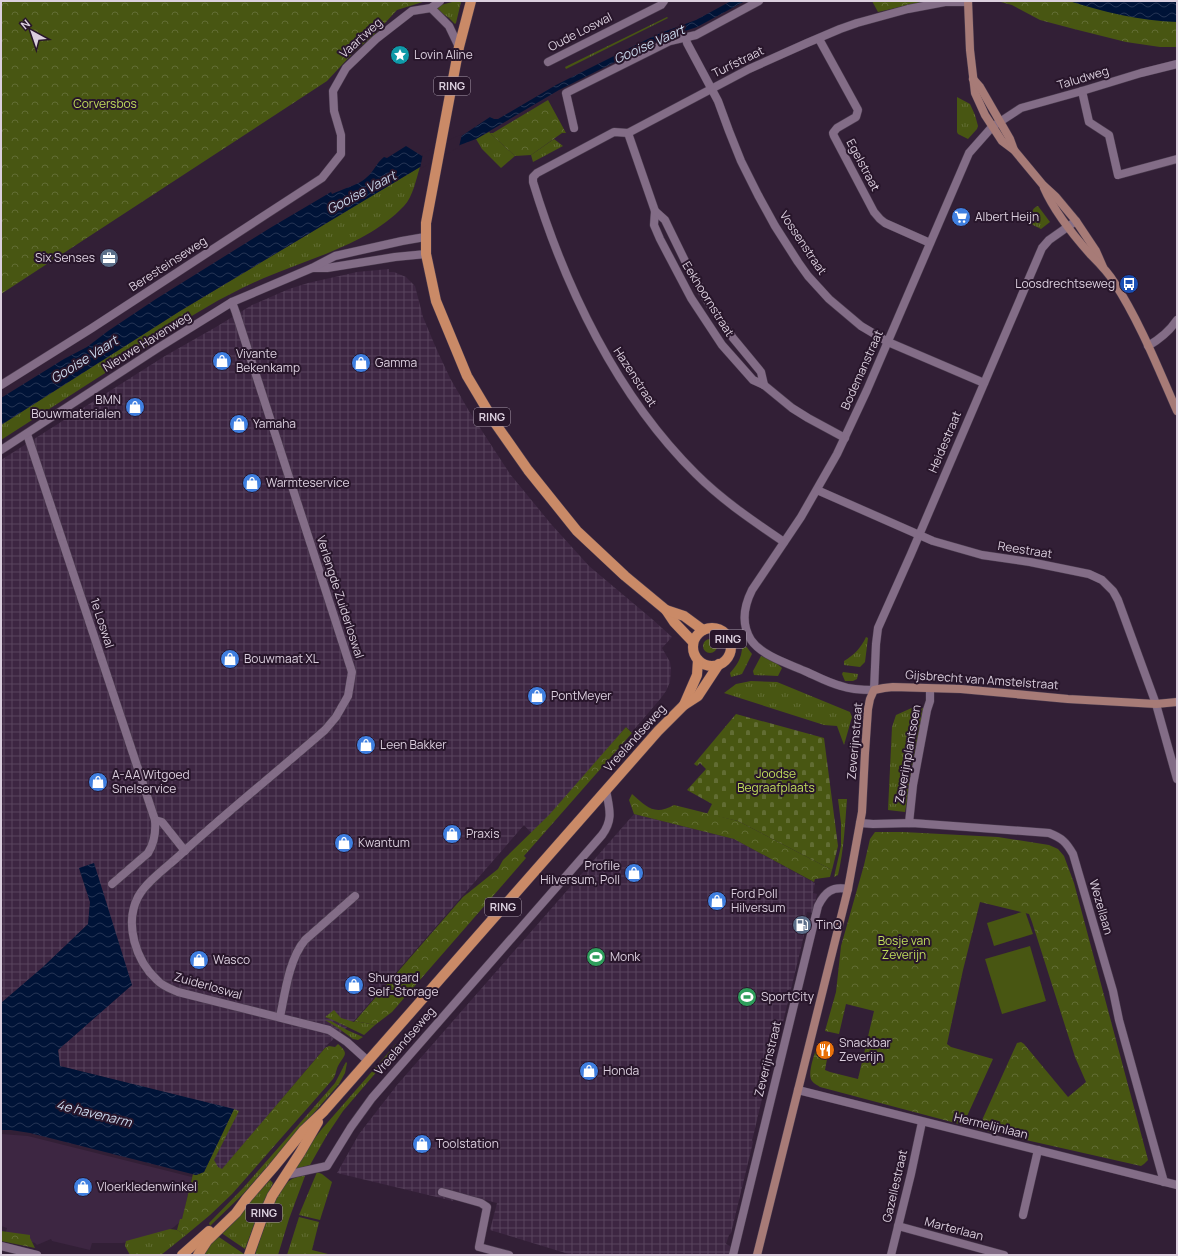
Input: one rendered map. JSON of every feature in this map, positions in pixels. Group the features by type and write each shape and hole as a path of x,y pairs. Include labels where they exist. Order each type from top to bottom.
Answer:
{"main road":[{"name":"RING","path":"471,1 459,47 426,223 426,254 436,301 467,376 495,423 528,470 577,531 625,576 666,610 674,622 693,642"},
{"name":"RING","path":"666,610 684,616 703,630"},
{"name":"RING","path":"709,628 717,629 723,632 730,642 728,655 724,661 719,664 708,665 703,663 698,660 693,652 693,642 703,630 709,628"},
{"name":"Vreelandseweg","path":"684,705 697,674 698,660"},
{"name":"Vreelandseweg","path":"198,1255 207,1241 236,1213 304,1130 324,1111 658,731 684,705 698,696 719,664"},
{"name":"Vreelandseweg","path":"249,1255 272,1196 324,1111"},
{"path":"182,1255 232,1209 247,1198"}],"street":[{"name":"Vaartweg","path":"341,154 342,135 334,111 333,91 346,68 376,39 412,11 431,8 440,1"},
{"name":"Oude Loswal","path":"548,62 661,5 664,1"},
{"path":"574,128 566,93 670,41 696,35 758,1"},
{"name":"Turfstraat","path":"533,177 537,173 614,132 628,133 750,69 856,23 908,9 945,2 968,2"},
{"path":"968,2 970,48 975,92 978,101 992,127 1002,141 1014,150 1076,221 1096,251 1103,267"},
{"path":"431,8 449,26 459,47"},
{"name":"Vossenstraat","path":"686,38 687,43 718,101 749,178 775,226 808,276 829,299 861,326 888,342 984,383"},
{"name":"Egelstraat","path":"819,39 858,110 856,117 837,128 833,133 874,212 885,223 930,243"},
{"name":"Taludweg","path":"992,127 1021,108 1177,64"},
{"path":"974,79 1010,139 1014,150"},
{"path":"1082,91 1089,122 1109,135 1118,175 1177,158"},
{"name":"Bodemanstraat","path":"744,617 746,602 752,590 817,490 837,454 888,342 969,153 992,127"},
{"name":"Eekhoornstraat","path":"628,133 655,211 654,225 680,278 703,318 732,358 753,380 764,385 792,408 845,438"},
{"name":"Beresteinseweg","path":"1,385 92,328 322,178 341,154"},
{"name":"Hazenstraat","path":"533,177 533,182 547,226 570,284 597,338 629,391 667,442 696,474 729,503 784,542"},
{"path":"1043,185 1050,201 1068,227 1103,267 1128,304 1177,411"},
{"name":"Eekhoornstraat","path":"655,211 665,220 686,263 708,302 733,338 761,372 764,385"},
{"name":"Heidestraat","path":"874,690 878,628 1042,248 1049,240 1076,221"},
{"name":"Nieuwe Havenweg","path":"1,450 232,302 312,268 335,256 425,237"},
{"name":"Nieuwe Havenweg","path":"312,268 381,264 404,256 426,254"},
{"name":"Verlengde Zuiderloswal","path":"133,914 138,898 147,885 185,850 325,730 336,717 348,696 352,672 232,302"},
{"path":"1148,346 1161,339 1171,329 1177,320"},
{"name":"1e Loswal","path":"27,434 155,820 156,831 151,848 112,884"},
{"name":"Reestraat","path":"817,490 933,541 968,551 1075,570 1102,580 1113,591 1118,600 1156,704 1177,779"},
{"name":"Gijsbrecht van Amstelstraat","path":"744,617 747,632 751,639 760,649 774,658 840,686 859,690 874,690 894,687 960,689 1068,699 1156,704 1177,702"},
{"name":"Zeverijnplantsoen","path":"909,823 913,785 930,701 930,689"},
{"name":"Zeverijnstraat","path":"757,1255 848,889 863,798 868,709 874,690"},
{"name":"Vreelandseweg","path":"286,1175 327,1166 351,1127 372,1098 602,835 607,828 610,815 606,790"},
{"path":"155,820 162,822 185,850"},
{"name":"Wezellaan","path":"860,823 909,823 1050,833 1060,838 1067,845 1072,854 1113,991 1121,1027 1164,1182"},
{"name":"Zeverijnstraat","path":"733,1255 818,906 822,897 831,890 840,887 848,889"},
{"path":"280,1017 294,957 298,948 355,896"},
{"name":"Zuiderloswal","path":"133,914 132,936 141,961 157,981 178,992 329,1030 347,1042 368,1061"},
{"name":"Hermelijnlaan","path":"798,1090 1177,1185"},
{"name":"Gazellestraat","path":"891,1255 922,1122"},
{"path":"1023,1215 1038,1150"},
{"path":"442,1192 480,1203 487,1207 479,1247 510,1255"},
{"name":"Marterlaan","path":"898,1226 1004,1255"},
{"path":"1,1246 37,1255"}],"shaded area":[{"path":"389,269 389,272 394,272 406,277 415,286 423,317 450,378 469,411 510,474 551,524 589,566 672,637 662,648 670,662 670,682 661,698 632,732 626,727 534,836 524,825 354,1021 328,1044 214,1179 205,1176 236,1110 60,1066 58,1050 132,985 79,869 90,902 88,924 43,967 1,1003 1,460 165,356 252,305 289,289 308,283 357,272"},
{"path":"634,814 734,839 815,883 813,893 817,894 813,913 807,912 805,920 807,921 801,948 775,1055 772,1056 731,1233 726,1244 732,1247 730,1255 572,1255 490,1230 497,1203 455,1192 453,1201 337,1173 359,1134 397,1085"},
{"path":"1,1134 28,1136 192,1177 182,1220 159,1236 122,1243 92,1243 90,1250 52,1241 51,1239 37,1245 35,1243 5,1235 7,1228 1,1226"}],"green space":[{"name":"Corversbos","path":"1,1 426,1 397,10 327,81 1,294"},
{"path":"456,1 461,2 455,24 436,9 437,6"},
{"path":"872,1 926,1 878,12"},
{"path":"997,1 1177,1 1177,47 1160,47 1126,42 1074,29 1040,20 1012,5"},
{"path":"667,17 668,18 566,69 565,67"},
{"path":"957,97 970,104 978,126 968,139 957,132"},
{"path":"548,100 566,133 562,133 531,155 515,156 490,133 493,133"},
{"path":"489,132 515,156 501,168 482,149 476,139"},
{"path":"554,139 563,146 533,162 531,155"},
{"path":"420,167 412,193 407,202 390,219 374,230 338,249 264,278 236,291 183,322 1,440 1,425 180,311"},
{"path":"1038,206 1050,222 1041,229 1030,222 1032,211"},
{"path":"866,637 868,638 865,662 860,667 844,665 844,661 857,651"},
{"path":"707,639 713,639 717,643 717,649 713,653 707,653 703,649 703,643"},
{"path":"742,641 752,654 742,674 731,677 730,673 736,666 741,655"},
{"path":"761,656 775,662 782,668 778,676 754,675 753,671"},
{"path":"843,672 858,674 857,679 853,681 845,681 842,674"},
{"path":"751,681 777,682 850,712 852,717 844,745 837,726 824,725 724,693 736,684"},
{"path":"916,706 923,708 923,712 905,812 888,810 892,727 896,715"},
{"name":"Joodse Begraafplaats","path":"736,714 824,738 838,846 832,870 738,821 707,814 712,804 687,790 706,769 700,763 697,766 694,764"},
{"path":"626,727 632,733 524,856 526,858 392,1012 375,1025 355,1021 463,897 498,869 503,860 549,815"},
{"path":"632,794 642,803 656,810 661,810 674,805 738,821 832,870 830,877 815,879 814,882 734,839 634,814 629,800"},
{"path":"838,799 847,799 842,856 838,875 834,877 841,846 841,823"},
{"name":"Bosje van Zeverijn","path":"875,832 998,837 1049,845 1058,849 1064,856 1074,883 1147,1156 1148,1160 1144,1164 1141,1166 978,1129 1017,1043 1021,1042 1024,1044 1068,1097 1086,1082 1075,1057 1029,914 980,902 947,1044 951,1047 993,1059 963,1125 820,1087 813,1082 810,1074 816,1049 822,1048 820,1058 827,1059 825,1070 858,1079 874,1011 846,1004 839,1034 825,1031 836,992 841,946 870,839"},
{"path":"1025,911 1033,934 994,946 987,923"},
{"path":"1030,946 1046,1001 1002,1014 985,959"},
{"path":"334,1010 341,1018 354,1022 375,1025 364,1035 325,1017"},
{"path":"325,1020 331,1021 363,1037 358,1040 353,1039"},
{"path":"338,1044 344,1050 345,1055 338,1066 333,1079 232,1194 186,1235 177,1230 180,1219 182,1219 193,1174 196,1175 204,1172 234,1109 239,1111 214,1160 218,1167 222,1169 325,1048 329,1046 335,1047"},
{"path":"396,1044 397,1048 343,1111 310,1165 295,1169 308,1147 321,1130"},
{"path":"346,1062 345,1073 339,1084 244,1193 210,1226 209,1223 244,1187 335,1083"},
{"path":"317,1172 332,1182 320,1220 299,1215"},
{"path":"304,1175 305,1176 289,1219 278,1255 255,1255 268,1217 277,1197 290,1180"},
{"path":"270,1180 273,1183 256,1219 245,1249 220,1232"},
{"path":"299,1217 319,1222 312,1250 332,1255 287,1255"},
{"path":"170,1229 177,1230 186,1235 161,1255 130,1255 125,1246 126,1241"},
{"path":"1,1231 30,1235 35,1248 1,1241"},
{"path":"216,1235 244,1254 202,1255"}],"water":[{"name":"Gooise Vaart","path":"731,1 745,1 697,27 661,39 559,90 476,139 460,145 420,167 180,311 1,425 1,398 64,359 87,347 156,299 270,228 331,192 332,194 355,185 363,180 369,176 384,157 387,158 406,146 422,156 463,135 490,117 498,119 556,85 658,34 696,20"},
{"path":"1069,1 1177,1 1177,22 1149,20 1122,15"},
{"name":"4e havenarm","path":"94,863 132,985 58,1050 60,1066 234,1109 204,1172 196,1175 30,1133 1,1130 1,1003 43,967 88,924 90,902 79,868"}],"pier":[{"path":"462,134 459,147 420,169 423,153"}],"place":[{"name":"Lovin Aline","path":"400,55"},
{"name":"Albert Heijn","path":"961,217"},
{"name":"Six Senses","path":"109,258"},
{"name":"Loosdrechtseweg","path":"1129,284"},
{"name":"Vivante Bekenkamp","path":"222,361"},
{"name":"Gamma","path":"361,363"},
{"name":"BMN Bouwmaterialen","path":"135,407"},
{"name":"Yamaha","path":"239,424"},
{"name":"Warmteservice","path":"252,483"},
{"name":"Bouwmaat XL","path":"230,659"},
{"name":"PontMeyer","path":"537,696"},
{"name":"Leen Bakker","path":"366,745"},
{"name":"A-AA Witgoed Snelservice","path":"98,782"},
{"name":"Praxis","path":"452,834"},
{"name":"Kwantum","path":"344,843"},
{"name":"Profile Hilversum, Poll","path":"634,873"},
{"name":"Ford Poll Hilversum","path":"717,901"},
{"name":"TinQ","path":"802,925"},
{"name":"Monk","path":"596,957"},
{"name":"Wasco","path":"199,960"},
{"name":"Shurgard Self-Storage","path":"354,985"},
{"name":"SportCity","path":"747,997"},
{"name":"Snackbar Zeverijn","path":"825,1050"},
{"name":"Honda","path":"589,1071"},
{"name":"Toolstation","path":"422,1144"},
{"name":"Vloerkledenwinkel","path":"83,1187"}]}
